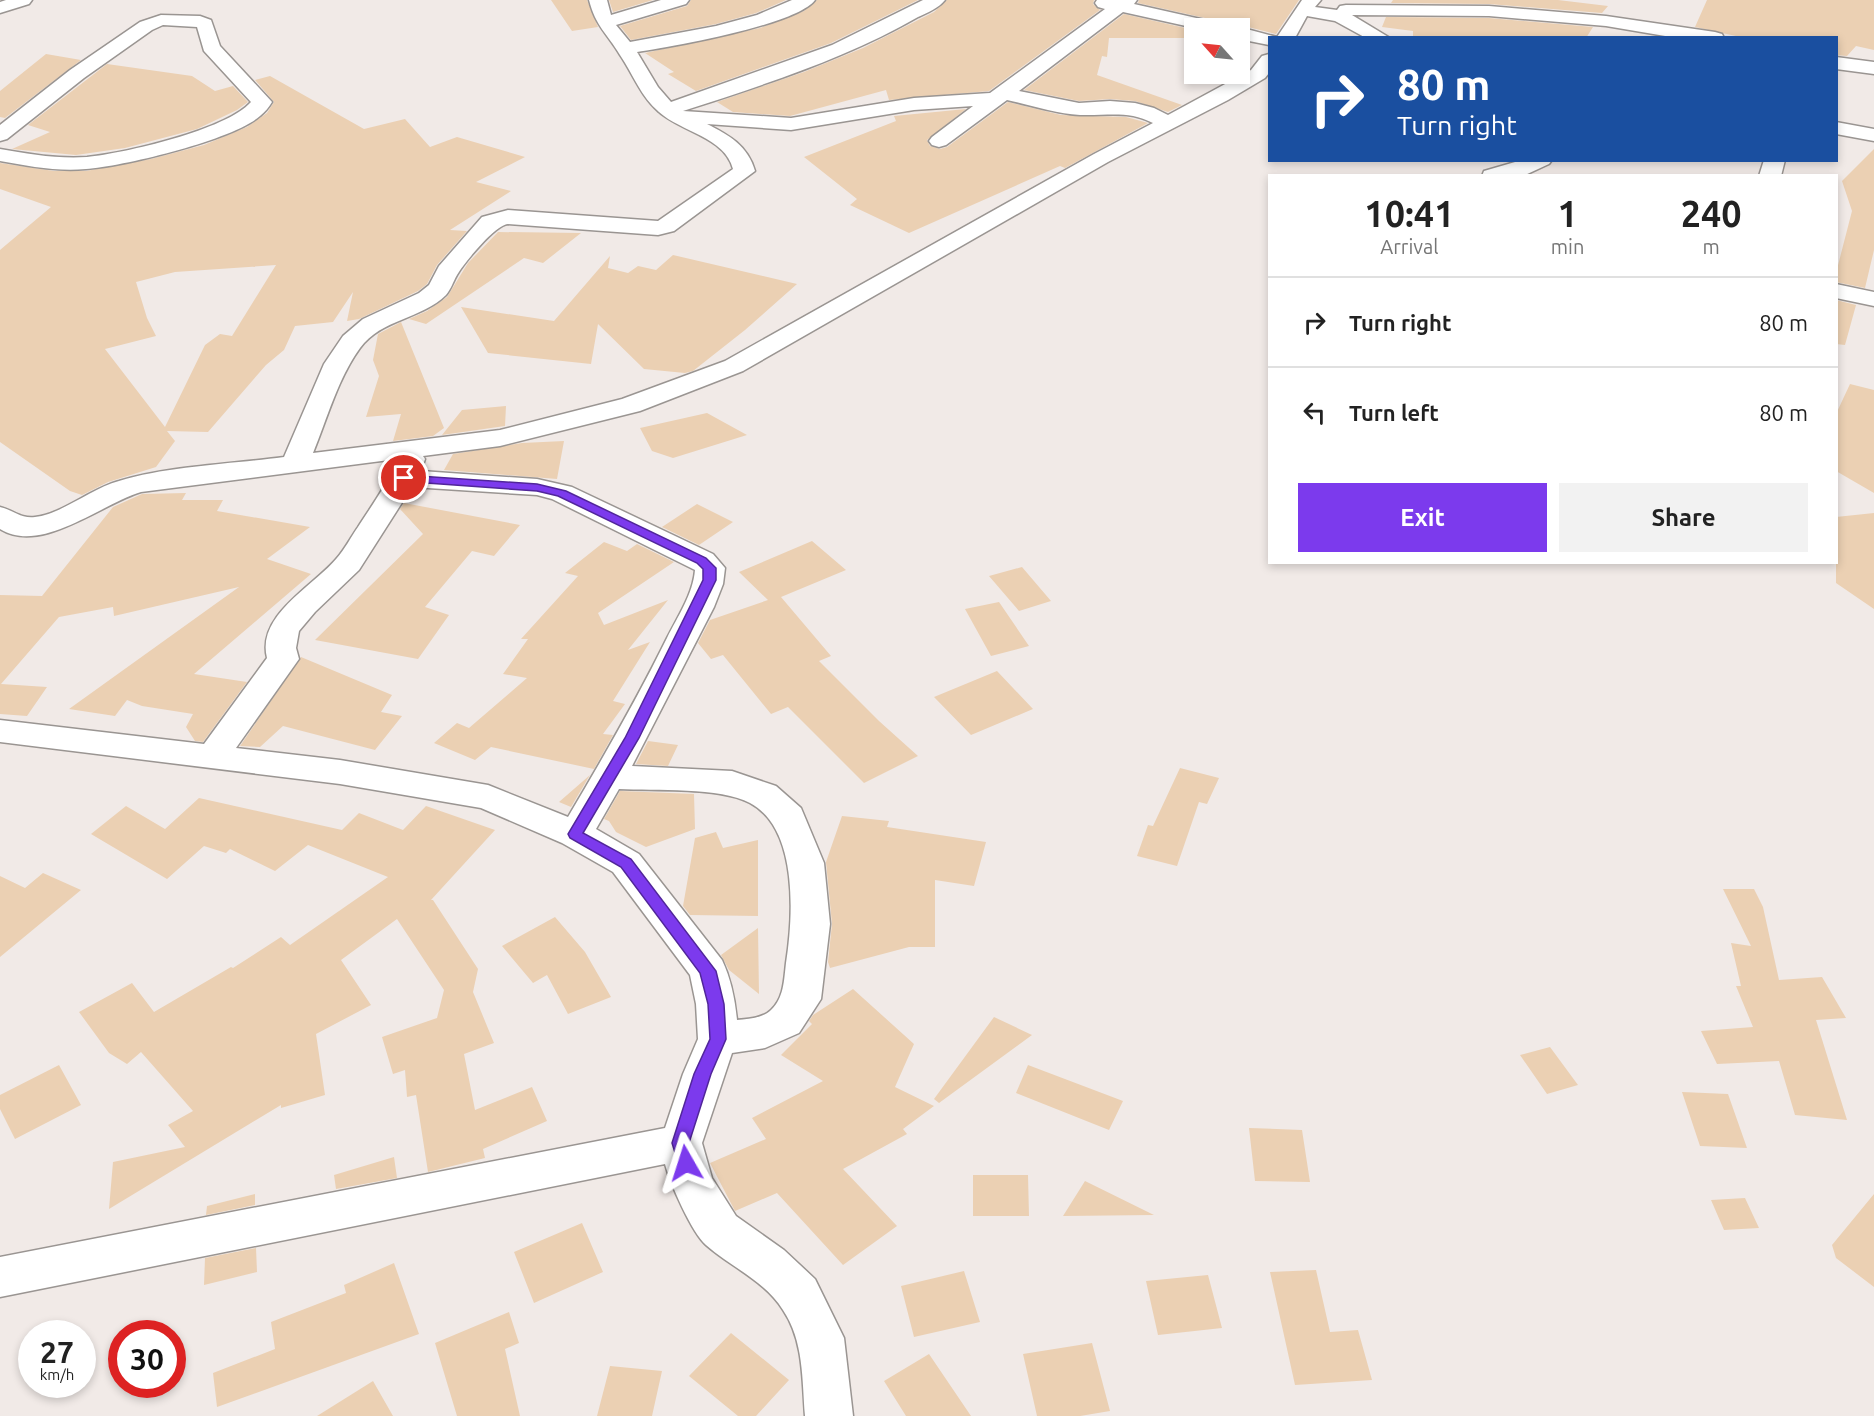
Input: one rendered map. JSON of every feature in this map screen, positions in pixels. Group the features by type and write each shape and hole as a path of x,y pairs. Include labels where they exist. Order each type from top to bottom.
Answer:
{"street":[{"path":"295,464 337,364 352,341 372,324 439,288 447,271 490,222 498,218 508,218 658,228 666,226 744,171 736,154 721,140 673,112 642,77 626,48 605,22 598,0"},
{"path":"605,22 680,0"},
{"path":"626,48 703,35 757,19 806,0"},
{"path":"673,112 796,66 875,33 936,0"},
{"path":"1093,0 1125,3 1184,19"},
{"path":"939,141 1125,3"},
{"path":"1286,36 1307,5 1346,9 1450,9 1606,21 1702,36"},
{"path":"1346,9 1379,36"},
{"path":"1517,30 1529,15"},
{"path":"0,135 77,74 146,26 161,20 200,21 205,24 211,47 262,102 260,108 215,130 163,148 132,155 75,163 0,155"},
{"path":"1250,35 1268,39"},
{"path":"213,756 283,659 280,648 284,629 304,605 348,564 409,464 631,405 734,366 1258,74 1268,61"},
{"path":"1843,69 1874,68"},
{"path":"673,112 791,124 914,104 998,96 1079,109 1110,107 1135,109 1147,112 1168,123"},
{"path":"1838,128 1874,135"},
{"path":"1503,174 1545,166"},
{"path":"1838,291 1874,298"},
{"path":"0,516 16,526 39,526 60,519 114,490 138,484 295,464 409,464 537,487 562,494 692,555 710,568 710,580 632,738 575,834"},
{"path":"0,731 340,772 488,797 575,834 626,863 708,971 716,1004 718,1039 703,1074 681,1143 692,1183 720,1230 768,1264 799,1294 821,1338 829,1416"},
{"path":"609,777 732,783 764,795 788,817 806,863 811,924 801,999 785,1022 765,1032 718,1039"},
{"path":"0,1277 681,1143"}],"building":[{"path":"551,0 587,0 598,27 572,31"},
{"path":"609,0 653,0 613,12"},
{"path":"691,0 786,0 756,13 716,24 631,40 620,26 687,6"},
{"path":"817,0 918,0 831,43 696,91 668,74 674,72 645,53 760,28 804,11"},
{"path":"947,0 1094,0 1093,4 1100,10 989,91 889,100 886,90 790,116 733,112 717,102 804,72 863,48 934,12"},
{"path":"1139,0 1299,0 1276,34 1250,28 1250,18 1205,18 1138,3"},
{"path":"1393,0 1558,0 1608,6 1602,13 1489,4 1391,3"},
{"path":"1707,0 1874,0 1874,50 1856,46 1847,56 1838,55 1838,36 1736,36 1695,27"},
{"path":"1124,14 1184,28 1184,38 1109,38 1107,57 1102,56 1097,75 1182,105 1168,112 1135,101 1110,99 1079,101 1024,90"},
{"path":"1386,17 1489,18 1593,27 1587,36 1413,36 1413,31 1382,27"},
{"path":"46,54 81,60 5,118 0,117 0,91"},
{"path":"107,64 192,76 215,91 233,86 248,102 237,110 197,129 125,148 76,155 12,149 50,132 28,125"},
{"path":"270,76 364,129 405,119 430,147 457,137 525,157 476,182 511,191 450,230 467,231 437,265 427,284 418,291 359,319 347,321 353,292 333,322 295,326 284,350 266,365 208,432 167,431 175,441 156,467 108,482 82,495 70,491 0,442 0,250 51,207 0,189 0,163 54,171 86,171 151,159 204,145 247,127 267,113 274,102 255,80","holes":["276,265 232,336 220,334 205,345 165,427 105,349 156,336 147,318 136,282 175,272"]},
{"path":"1008,102 1061,115 1126,117 1148,123 1065,168 1060,166 909,233 850,205 857,199 804,157 896,121 894,116 966,109 927,140 930,146 940,149 947,147"},
{"path":"1874,149 1874,250 1865,288 1838,282 1838,265 1852,211 1842,181"},
{"path":"498,232 581,233 543,263 524,258 426,324 409,319 427,311 447,297 468,263"},
{"path":"673,255 797,284 745,330 693,371 685,373 644,369 598,324 591,364 488,353 461,307 554,321 610,256 608,268 628,273 638,266 656,270"},
{"path":"1838,300 1856,305 1845,345 1838,344"},
{"path":"401,322 444,428 433,436 393,441 401,414 366,417 379,376 373,360 378,334"},
{"path":"1850,384 1874,390 1874,493 1838,472 1838,410"},
{"path":"506,406 505,426 442,435 462,410"},
{"path":"707,413 747,435 673,458 652,451 640,428"},
{"path":"564,441 557,479 444,470 453,454 522,443"},
{"path":"186,493 182,500 223,500 217,511 310,527 267,559 311,574 194,674 247,682 203,742 195,741 186,727 193,714 142,706 127,700 115,716 69,709 239,587 114,616 113,607 59,617 1,684 47,687 27,716 0,714 0,595 42,596 113,507 142,494"},
{"path":"404,503 520,525 494,556 472,551 425,607 449,615 418,659 315,640 423,534 400,509"},
{"path":"697,504 733,522 699,545 662,527"},
{"path":"1874,513 1874,609 1836,583 1838,517"},
{"path":"812,541 846,570 781,597 831,656 819,661 918,756 864,783 788,707 771,714 723,655 711,659 698,643 710,620 768,600 739,572"},
{"path":"604,542 627,551 637,544 674,562 598,613 604,625 668,600 628,650 650,642 613,701 625,704 603,734 613,735 594,769 491,747 475,760 434,743 457,723 469,728 527,678 503,674 528,639 521,639 578,576 565,573"},
{"path":"1022,567 1051,601 1019,611 989,576"},
{"path":"999,602 1029,646 991,656 965,609"},
{"path":"301,657 392,695 381,712 402,716 375,750 283,726 260,747 240,746"},
{"path":"997,671 1033,709 971,735 934,697"},
{"path":"648,741 678,745 668,766 636,764"},
{"path":"1180,768 1219,778 1207,804 1199,802 1177,866 1137,856 1148,825 1153,826"},
{"path":"590,775 571,807 559,802"},
{"path":"620,791 694,794 695,829 646,847 616,832 609,821 604,819"},
{"path":"199,798 342,830 359,813 403,830 426,806 495,830 431,900 478,969 473,992 494,1043 464,1054 475,1110 532,1087 547,1121 483,1149 485,1158 428,1172 416,1095 407,1097 405,1070 393,1074 382,1037 437,1018 444,990 397,919 341,960 371,1005 316,1034 325,1095 281,1108 281,1105 109,1209 113,1162 185,1147 168,1125 193,1111 141,1052 127,1064 109,1053 79,1012 132,983 154,1012 231,967 233,968 281,937 290,945 388,877 308,845 275,871 230,849 226,853 204,846 167,879 91,834 126,806 165,829"},
{"path":"842,816 889,821 887,827 986,842 974,886 935,880 935,947 909,947 830,968 828,962 832,924 826,862"},
{"path":"716,832 723,848 758,840 758,916 690,915 683,906 695,838"},
{"path":"43,873 81,890 0,957 0,876 25,888"},
{"path":"1723,889 1754,889 1763,907 1779,980 1822,977 1846,1018 1816,1020 1847,1120 1795,1115 1779,1061 1717,1064 1701,1031 1753,1027 1736,986 1741,986 1731,943 1751,946"},
{"path":"555,917 585,952 611,997 568,1014 547,975 533,983 502,946"},
{"path":"758,928 759,994 729,970 721,955"},
{"path":"853,989 914,1044 895,1087 934,1106 903,1129 907,1134 843,1169 897,1226 843,1265 777,1193 735,1211 710,1163 766,1139 752,1118 823,1081 781,1055 812,1024 809,1021 813,1015"},
{"path":"994,1017 1032,1035 939,1103 934,1099"},
{"path":"1550,1047 1578,1085 1547,1094 1520,1055"},
{"path":"59,1065 81,1105 15,1139 0,1109 0,1095"},
{"path":"1028,1065 1123,1101 1109,1130 1016,1093"},
{"path":"1682,1092 1728,1094 1747,1148 1700,1146"},
{"path":"1249,1128 1302,1130 1310,1182 1255,1181"},
{"path":"394,1157 397,1178 336,1189 334,1175"},
{"path":"973,1175 1028,1175 1029,1216 973,1216"},
{"path":"1085,1181 1154,1215 1063,1216"},
{"path":"255,1194 255,1205 206,1215 207,1206"},
{"path":"1874,1194 1874,1287 1836,1258 1832,1245"},
{"path":"1745,1198 1759,1228 1724,1230 1711,1200"},
{"path":"582,1223 603,1272 534,1303 514,1252"},
{"path":"256,1248 257,1272 204,1285 205,1258"},
{"path":"394,1263 419,1334 217,1407 213,1373 275,1349 271,1322 346,1293 344,1285"},
{"path":"1316,1270 1330,1332 1358,1330 1372,1380 1295,1385 1270,1272"},
{"path":"964,1271 980,1322 914,1337 901,1286"},
{"path":"1208,1275 1222,1328 1158,1335 1146,1281"},
{"path":"509,1312 519,1343 505,1349 520,1416 457,1416 435,1343"},
{"path":"731,1333 789,1380 756,1416 738,1416 689,1376"},
{"path":"1092,1343 1110,1411 1080,1416 1037,1416 1023,1354"},
{"path":"929,1354 971,1416 906,1416 884,1381"},
{"path":"610,1366 662,1371 652,1416 597,1416"},
{"path":"373,1381 393,1416 317,1416"}],"route":[{"path":"404,478 537,487 562,494 702,560 710,568 710,580 662,680 632,738 575,834 626,863 708,971 716,1004 718,1039 703,1074 681,1143 686,1163"}]}
